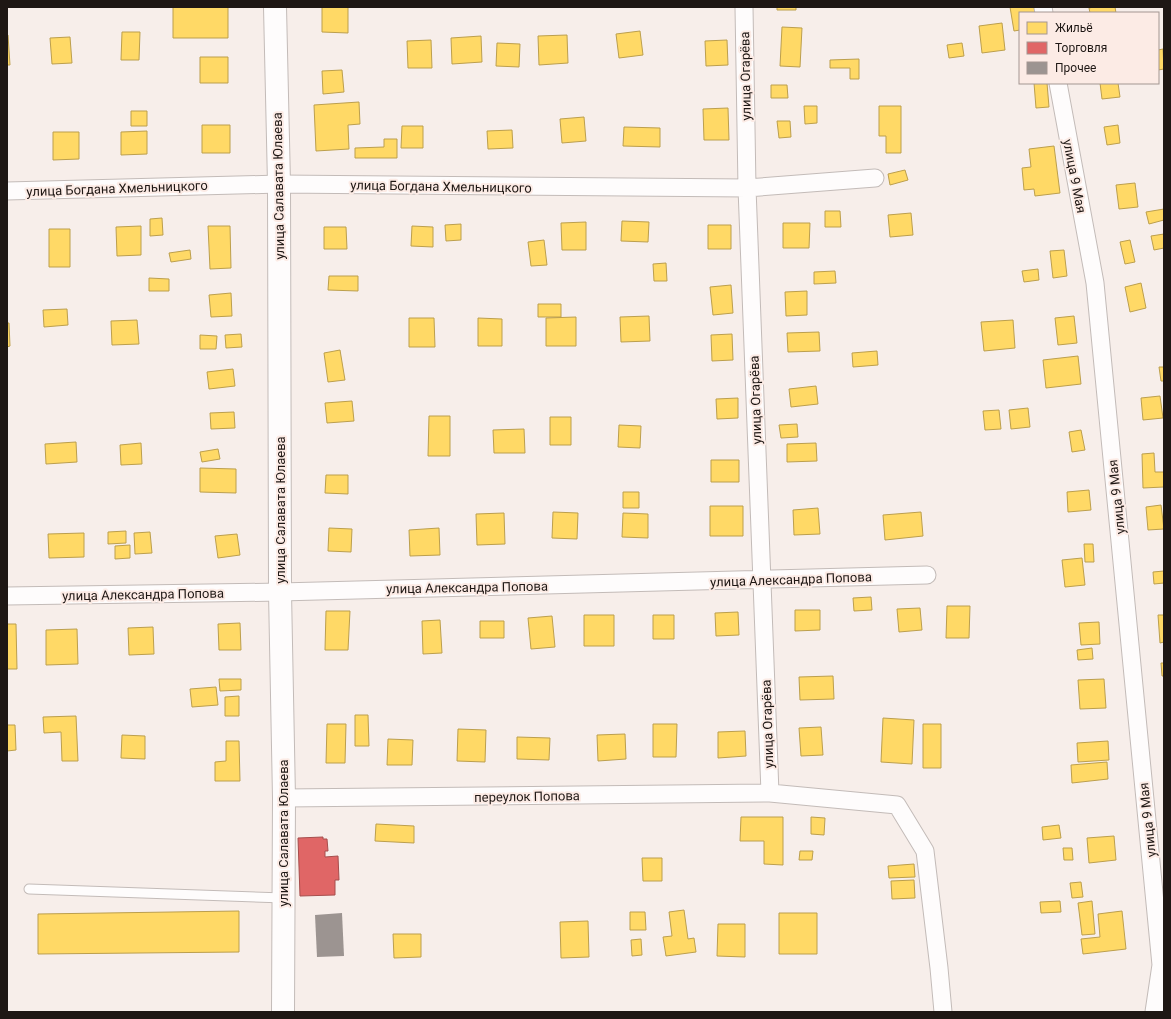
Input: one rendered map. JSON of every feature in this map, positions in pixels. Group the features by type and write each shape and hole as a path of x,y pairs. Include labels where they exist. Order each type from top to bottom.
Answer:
{"street":[{"name":"улица Салавата Юлаева","path":"275,7 278,184 280,592 284,798 283,1012"},
{"name":"улица Огарёва","path":"744,7 747,188 770,793"},
{"name":"улица 9 Мая","path":"1058,84 1095,283 1163,965 1154,1012"},
{"name":"улица Богдана Хмельницкого","path":"7,191 278,184 747,188 875,178"},
{"name":"улица Александра Попова","path":"7,596 280,592 927,575"},
{"name":"переулок Попова","path":"284,798 770,793 897,805 925,851 943,1012"}],"lane":[{"path":"29,889 284,898"}],"building: Жильё":[{"path":"173,7 228,7 228,38 173,38"},
{"path":"322,7 348,7 348,33 322,32"},
{"path":"777,7 796,7 796,10 777,10"},
{"path":"1010,7 1034,7 1035,12 1019,12 1019,30 1014,31"},
{"path":"1115,7 1116,12 1090,12 1089,8"},
{"path":"1002,23 1005,50 982,53 979,26"},
{"path":"782,27 802,28 800,67 780,66"},
{"path":"640,31 643,55 619,58 616,34"},
{"path":"122,32 140,32 139,60 121,60"},
{"path":"8,35 10,65 7,65"},
{"path":"567,35 568,63 539,65 538,36"},
{"path":"481,36 482,62 452,64 451,38"},
{"path":"70,37 72,63 52,64 50,38"},
{"path":"431,40 432,68 408,68 407,41"},
{"path":"727,40 728,65 706,66 705,41"},
{"path":"497,43 520,44 519,67 496,66"},
{"path":"962,43 964,56 949,58 947,45"},
{"path":"1163,49 1164,69 1159,70 1159,50"},
{"path":"200,57 228,57 228,83 200,83"},
{"path":"859,59 859,79 850,79 850,68 830,68 830,60"},
{"path":"342,70 344,92 323,94 322,71"},
{"path":"1034,84 1047,84 1049,107 1036,108"},
{"path":"1100,84 1118,84 1120,97 1102,99"},
{"path":"771,85 787,85 788,98 771,98"},
{"path":"359,102 360,124 348,125 349,149 316,151 314,105"},
{"path":"804,106 817,106 817,123 805,124"},
{"path":"879,106 901,106 901,153 886,153 886,136 879,136"},
{"path":"728,108 729,140 704,140 703,109"},
{"path":"131,111 147,111 147,126 131,126"},
{"path":"584,117 586,141 562,143 560,119"},
{"path":"777,121 790,121 791,137 779,138"},
{"path":"202,125 230,125 230,153 202,153"},
{"path":"1118,125 1120,143 1107,145 1104,127"},
{"path":"402,126 423,126 423,148 401,148"},
{"path":"624,127 660,128 660,147 623,146"},
{"path":"512,130 513,148 488,149 487,131"},
{"path":"147,131 147,154 121,155 121,132"},
{"path":"53,132 79,132 79,159 53,160"},
{"path":"384,139 397,139 397,158 355,158 355,148 384,147"},
{"path":"1054,146 1060,193 1035,196 1034,189 1024,190 1022,168 1031,167 1029,149"},
{"path":"905,170 908,180 890,185 888,174"},
{"path":"1135,183 1138,207 1119,209 1116,185"},
{"path":"1164,209 1164,220 1149,224 1146,212"},
{"path":"825,211 840,211 841,227 825,227"},
{"path":"911,213 913,235 890,237 888,215"},
{"path":"162,218 163,235 150,236 150,219"},
{"path":"622,221 649,222 648,242 621,241"},
{"path":"586,222 586,250 562,250 561,223"},
{"path":"783,223 810,223 809,248 783,248"},
{"path":"461,224 461,240 446,241 445,225"},
{"path":"708,225 731,225 731,249 708,249"},
{"path":"141,226 141,255 117,256 116,227"},
{"path":"208,226 230,226 231,268 210,269"},
{"path":"412,226 433,227 433,247 411,246"},
{"path":"324,227 346,227 347,249 324,249"},
{"path":"49,229 70,229 70,267 49,267"},
{"path":"1164,234 1164,248 1154,250 1151,236"},
{"path":"544,240 547,265 531,266 528,242"},
{"path":"1130,240 1135,262 1125,264 1120,242"},
{"path":"190,250 191,259 171,262 169,253"},
{"path":"1064,250 1067,276 1053,278 1050,251"},
{"path":"666,263 667,281 654,281 653,264"},
{"path":"1038,269 1039,280 1024,282 1022,271"},
{"path":"835,271 836,283 814,284 814,272"},
{"path":"329,276 358,276 358,291 328,290"},
{"path":"149,278 169,279 169,291 149,291"},
{"path":"1141,283 1146,308 1130,312 1125,287"},
{"path":"731,285 733,313 713,315 710,287"},
{"path":"807,291 807,315 786,316 785,292"},
{"path":"231,293 232,316 211,317 209,295"},
{"path":"538,304 561,304 561,317 538,317"},
{"path":"67,309 68,325 44,327 43,310"},
{"path":"649,316 650,341 621,342 620,317"},
{"path":"1074,316 1077,343 1058,345 1055,318"},
{"path":"576,317 576,346 546,346 546,318"},
{"path":"409,318 434,318 435,347 409,347"},
{"path":"478,318 502,319 502,346 478,346"},
{"path":"137,320 139,344 112,345 111,321"},
{"path":"1013,320 1015,348 984,351 981,322"},
{"path":"7,323 9,323 10,346 7,347"},
{"path":"819,332 820,351 788,352 787,333"},
{"path":"241,334 242,347 226,348 225,335"},
{"path":"732,334 733,360 712,361 711,335"},
{"path":"200,335 217,336 216,349 200,349"},
{"path":"340,350 345,380 328,382 324,353"},
{"path":"877,351 878,365 853,367 852,353"},
{"path":"1078,356 1081,384 1046,388 1043,360"},
{"path":"1159,367 1164,367 1164,381 1161,381"},
{"path":"233,369 235,386 209,389 207,372"},
{"path":"816,386 818,404 791,407 789,389"},
{"path":"1160,396 1163,418 1143,420 1141,398"},
{"path":"738,398 738,418 717,419 716,399"},
{"path":"352,401 354,421 327,423 325,403"},
{"path":"1028,408 1030,427 1011,429 1009,410"},
{"path":"999,410 1001,429 985,430 983,411"},
{"path":"234,412 235,428 211,429 210,413"},
{"path":"429,416 450,416 450,456 428,456"},
{"path":"550,417 571,417 571,445 550,445"},
{"path":"797,424 798,437 781,438 779,425"},
{"path":"619,425 641,426 640,448 618,447"},
{"path":"524,429 525,453 494,453 493,430"},
{"path":"1081,430 1085,450 1072,452 1069,432"},
{"path":"76,442 77,462 46,464 45,444"},
{"path":"141,443 142,464 121,465 120,445"},
{"path":"816,443 817,461 787,462 787,444"},
{"path":"218,449 220,459 202,462 200,452"},
{"path":"1154,453 1155,472 1164,472 1164,487 1143,488 1142,454"},
{"path":"711,460 739,460 739,482 711,482"},
{"path":"200,468 236,469 236,493 200,492"},
{"path":"326,475 348,475 348,494 325,493"},
{"path":"1089,490 1091,510 1068,512 1067,492"},
{"path":"623,492 639,492 639,508 623,508"},
{"path":"1161,505 1164,529 1148,530 1146,507"},
{"path":"710,506 743,506 743,536 710,536"},
{"path":"818,508 820,534 794,535 793,510"},
{"path":"553,512 578,513 577,539 552,538"},
{"path":"921,512 923,536 885,540 883,515"},
{"path":"504,513 505,544 477,545 476,514"},
{"path":"623,513 648,514 648,538 622,537"},
{"path":"329,528 352,529 351,552 328,551"},
{"path":"439,528 440,555 410,556 409,530"},
{"path":"126,531 126,543 108,544 108,532"},
{"path":"150,532 152,553 135,554 134,533"},
{"path":"84,533 84,557 49,558 48,534"},
{"path":"237,534 240,555 218,558 215,536"},
{"path":"1084,544 1093,544 1094,562 1085,562"},
{"path":"130,545 130,558 115,559 115,546"},
{"path":"1082,558 1085,585 1065,587 1062,560"},
{"path":"1164,571 1164,583 1154,584 1153,572"},
{"path":"871,597 872,610 854,611 853,598"},
{"path":"947,606 970,606 969,638 946,638"},
{"path":"920,608 922,630 899,632 897,609"},
{"path":"795,610 820,610 820,630 795,631"},
{"path":"326,611 350,611 348,650 325,650"},
{"path":"738,612 739,635 716,636 715,613"},
{"path":"584,615 614,615 614,646 584,646"},
{"path":"653,615 674,615 674,639 653,639"},
{"path":"1158,615 1164,615 1164,642 1160,643"},
{"path":"552,616 555,647 531,649 528,618"},
{"path":"440,620 442,653 423,654 422,621"},
{"path":"480,621 504,621 504,638 480,638"},
{"path":"1099,622 1100,644 1081,645 1079,623"},
{"path":"240,623 241,650 219,650 218,624"},
{"path":"7,624 16,624 17,669 7,669"},
{"path":"153,627 154,654 129,655 128,628"},
{"path":"77,629 78,664 46,665 46,630"},
{"path":"1092,648 1093,659 1078,660 1077,650"},
{"path":"1161,663 1164,663 1164,676 1162,676"},
{"path":"833,676 834,699 800,700 799,677"},
{"path":"219,679 241,679 241,690 220,691"},
{"path":"1104,679 1106,708 1080,709 1078,680"},
{"path":"216,687 218,705 192,707 190,689"},
{"path":"239,696 239,716 225,716 225,697"},
{"path":"355,715 368,715 369,746 355,746"},
{"path":"76,716 78,761 62,761 61,732 44,733 43,717"},
{"path":"883,718 914,720 912,764 881,762"},
{"path":"327,724 346,724 345,763 326,763"},
{"path":"653,724 677,724 676,757 653,757"},
{"path":"923,724 941,724 941,768 923,768"},
{"path":"7,725 15,725 16,750 7,751"},
{"path":"821,727 823,755 801,756 799,728"},
{"path":"458,729 486,730 485,762 457,761"},
{"path":"745,731 746,756 718,758 718,732"},
{"path":"625,734 626,759 598,761 597,735"},
{"path":"122,735 145,736 145,759 121,758"},
{"path":"517,737 550,738 549,760 517,759"},
{"path":"388,739 413,740 412,765 387,765"},
{"path":"226,741 239,741 240,781 215,781 215,762 226,761"},
{"path":"1108,741 1109,760 1078,762 1077,743"},
{"path":"1107,762 1108,779 1072,783 1071,765"},
{"path":"741,817 783,817 783,865 764,864 764,841 740,841"},
{"path":"811,817 825,818 824,835 811,834"},
{"path":"376,824 414,826 414,843 375,841"},
{"path":"1059,825 1061,838 1043,840 1042,827"},
{"path":"1114,836 1116,860 1089,863 1087,838"},
{"path":"1063,848 1072,848 1073,860 1064,860"},
{"path":"800,851 813,851 812,860 799,860"},
{"path":"642,858 662,858 662,881 643,881"},
{"path":"914,864 915,877 889,878 888,866"},
{"path":"914,880 915,898 892,899 891,881"},
{"path":"1081,882 1083,897 1072,898 1070,883"},
{"path":"1060,901 1061,912 1041,913 1040,902"},
{"path":"1092,901 1095,934 1082,935 1078,903"},
{"path":"684,910 688,939 694,938 696,952 666,956 663,937 672,936 669,912"},
{"path":"239,911 239,952 38,954 38,914"},
{"path":"1122,911 1126,949 1083,954 1081,939 1100,937 1098,914"},
{"path":"630,912 645,912 646,930 630,930"},
{"path":"779,913 817,913 817,954 779,954"},
{"path":"588,921 589,957 561,958 560,922"},
{"path":"718,924 745,924 745,957 717,956"},
{"path":"393,934 421,934 421,957 394,958"},
{"path":"641,939 642,955 632,956 631,940"}],"building: Торговля":[{"path":"323,837 323,839 327,839 328,851 325,851 325,857 338,856 339,880 335,880 335,895 300,896 298,838"}],"building: Прочее":[{"path":"342,913 344,956 317,957 315,915"}]}
